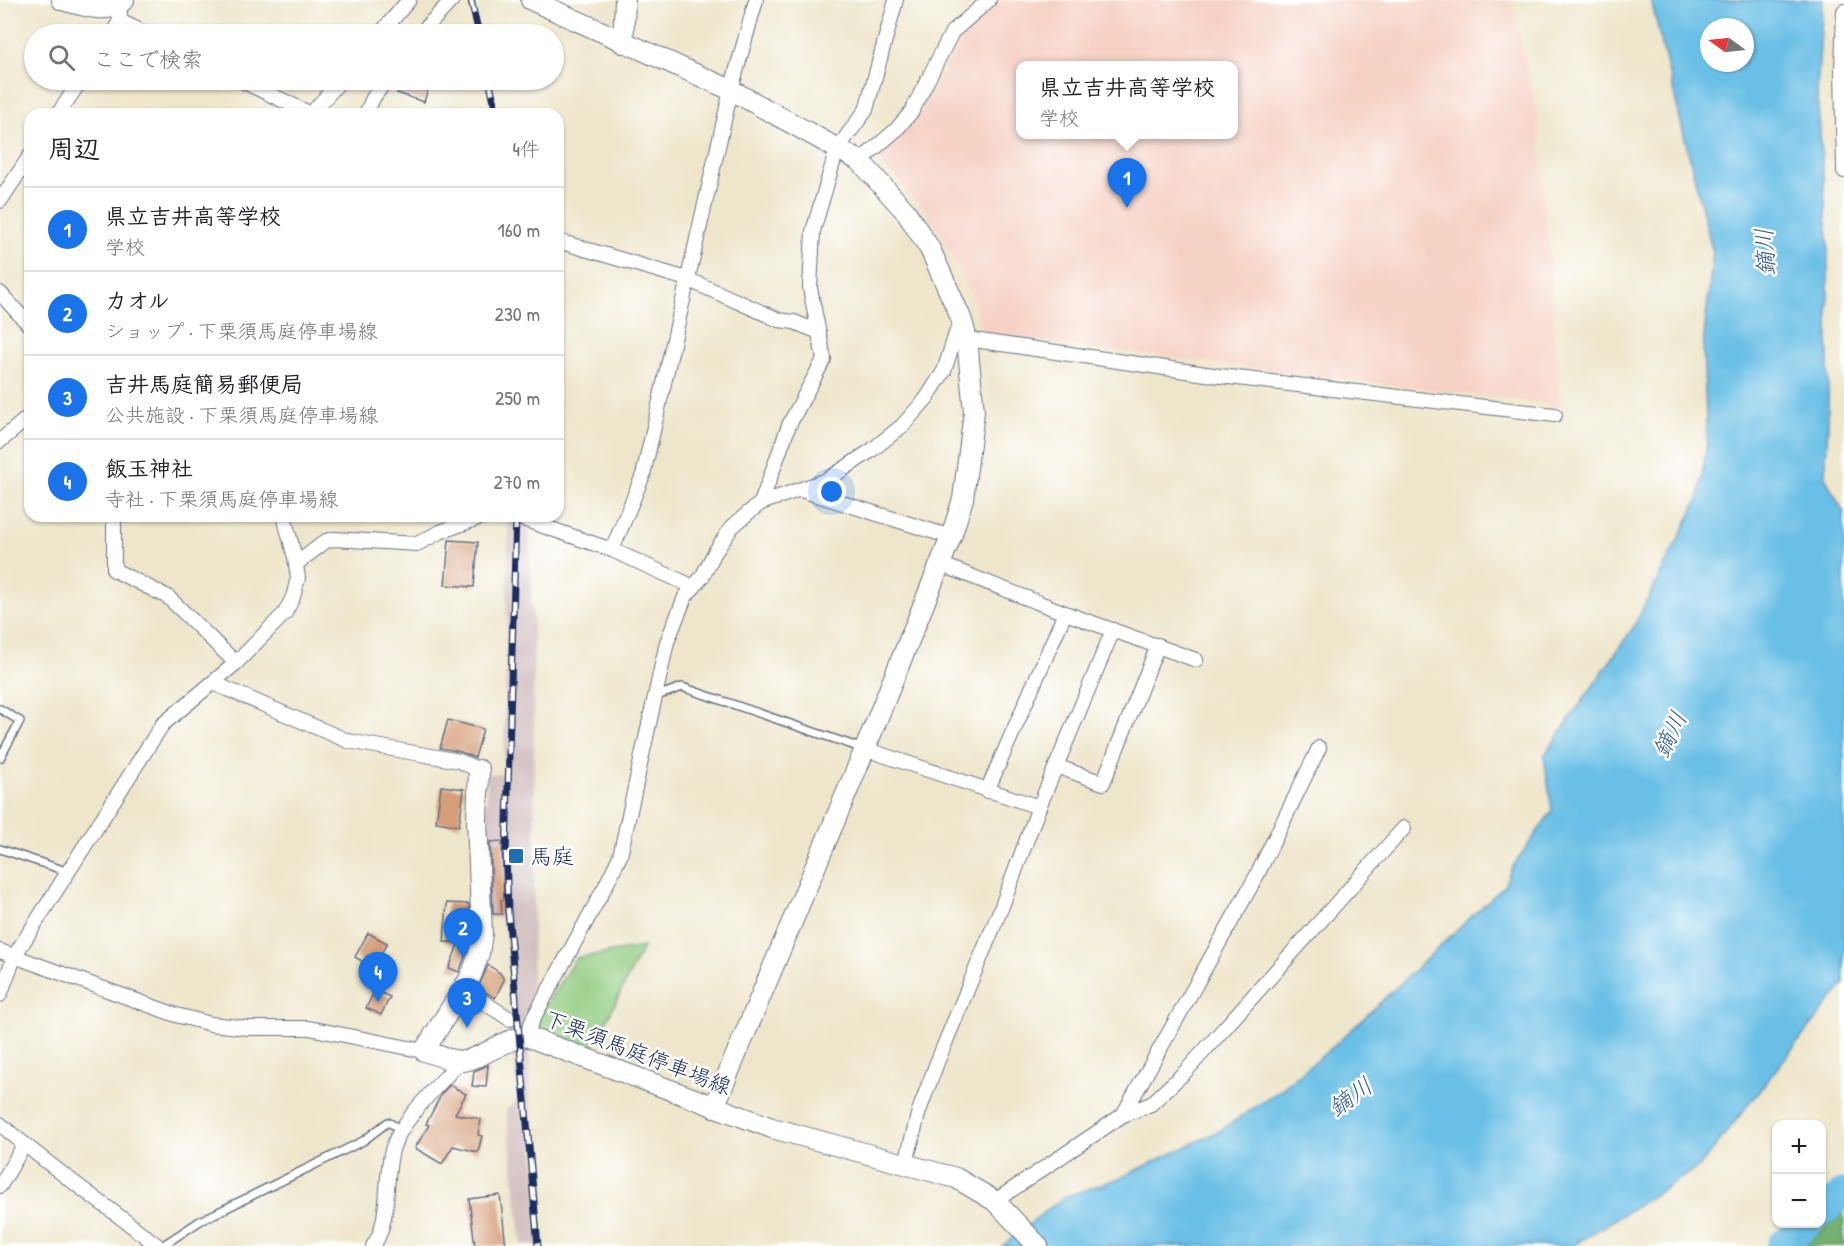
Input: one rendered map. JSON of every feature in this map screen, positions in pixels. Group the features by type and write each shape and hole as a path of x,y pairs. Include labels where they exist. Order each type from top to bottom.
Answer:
{"street":[{"path":"62,0 96,9 122,8 137,24"},
{"path":"389,24 409,0"},
{"path":"429,24 452,0"},
{"path":"531,0 731,90 861,161 906,213 930,249 961,318 967,339 974,412 963,499 951,537 865,749 714,1107"},
{"path":"623,43 625,0"},
{"path":"612,550 643,475 731,90 756,0"},
{"path":"761,503 789,425 824,359 810,288 813,231 837,149 866,110 896,0"},
{"path":"861,161 896,130 912,111 952,32 989,0"},
{"path":"116,24 122,8"},
{"path":"1844,11 1844,171"},
{"path":"62,108 74,90"},
{"path":"261,90 298,108"},
{"path":"316,108 331,90"},
{"path":"369,108 379,90"},
{"path":"0,201 24,165"},
{"path":"564,243 687,279 779,320 794,322 819,332"},
{"path":"0,293 24,319"},
{"path":"526,1036 620,856 657,696 667,642 685,597 702,577 732,527 761,503 827,480 850,466 902,426 926,399 944,371 961,318"},
{"path":"967,339 1220,376 1555,415"},
{"path":"0,441 24,421"},
{"path":"801,490 951,537"},
{"path":"114,522 114,570 168,597 236,663"},
{"path":"0,994 15,955 162,724 236,663 285,613 293,597 298,578 286,522"},
{"path":"296,564 326,541 417,544 440,532 468,522"},
{"path":"531,522 612,550 694,587"},
{"path":"940,564 1065,613 1196,660"},
{"path":"987,791 1065,613"},
{"path":"906,1163 919,1111 1002,906 1039,807 1113,630"},
{"path":"1056,765 1103,783 1158,645"},
{"path":"213,683 348,741 459,761 479,770 477,821 482,933 479,954 471,976 424,1051"},
{"path":"1124,1115 1256,876 1319,748"},
{"path":"865,749 1039,807"},
{"path":"1001,1207 1124,1115 1151,1104 1186,1071 1404,828"},
{"path":"0,951 176,1015 211,1024 248,1028 309,1028 424,1051 460,1061 402,1130 393,1148 388,1171 383,1225 374,1246"},
{"path":"463,989 510,1019"},
{"name":"下栗須馬庭停車場線","path":"460,1061 469,1060 502,1043 526,1036 772,1128 956,1178 1001,1207 1038,1246"},
{"path":"0,1124 160,1246"},
{"path":"0,1186 24,1144"}],"lane":[{"path":"657,696 682,687 865,749"},
{"path":"0,709 20,721 0,758"},
{"path":"0,849 69,872"},
{"path":"160,1246 200,1221 363,1141 388,1122 402,1130"}],"shaded area":[{"path":"1001,0 1511,0 1538,115 1560,406 982,334 970,291 945,242 925,210 878,159 890,142 925,106 964,31"},
{"path":"509,522 529,522 533,632 535,855 529,1090 542,1246 522,1246 506,1110 517,1101 505,918 486,918 487,774 503,774"}],"green space":[{"path":"643,947 591,1052 542,1033 538,1029 538,1017 576,958"},
{"path":"1844,1212 1844,1246 1804,1246 1826,1228"}],"water":[{"name":"鏑川","path":"1651,0 1823,0 1817,91 1828,241 1828,426 1825,477 1844,513 1844,984 1699,1167 1572,1246 1002,1246 1064,1197 1120,1178 1221,1130 1279,1091 1335,1045 1504,886 1511,869 1552,811 1544,756 1633,628 1699,498 1707,442 1703,346 1713,253"}],"building":[{"path":"398,90 428,90 424,102 397,93"},
{"path":"449,540 478,542 474,587 445,585"},
{"path":"448,720 483,729 475,758 461,752 440,748"},
{"path":"441,786 464,789 459,826 436,822"},
{"path":"502,841 504,900 501,900 502,914 493,914 490,842"},
{"path":"447,903 469,904 470,932 467,951 459,972 449,968 459,942 444,942"},
{"path":"368,933 387,943 373,968 355,957"},
{"path":"488,965 500,973 504,980 495,998 478,988"},
{"path":"375,990 390,997 381,1015 366,1008"},
{"path":"488,1065 486,1087 472,1086 474,1071"},
{"path":"450,1085 466,1094 455,1114 481,1119 478,1135 482,1136 478,1152 453,1146 442,1164 415,1148 429,1125 426,1124 442,1093"},
{"path":"500,1195 506,1246 475,1246 469,1199"}],"waterway":[{"path":"1826,1209 1844,1193"},
{"path":"1781,1246 1802,1228"}],"railway":[{"path":"471,0 477,24"},
{"path":"491,90 496,108"},
{"path":"516,522 506,856 508,911 538,1246"}],"place":[{"name":"県立吉井高等学校","path":"1127,208"},
{"name":"馬庭","path":"516,856"},
{"name":"カオル","path":"463,958"},
{"name":"飯玉神社","path":"378,1002"},
{"name":"吉井馬庭簡易郵便局","path":"467,1028"}]}
